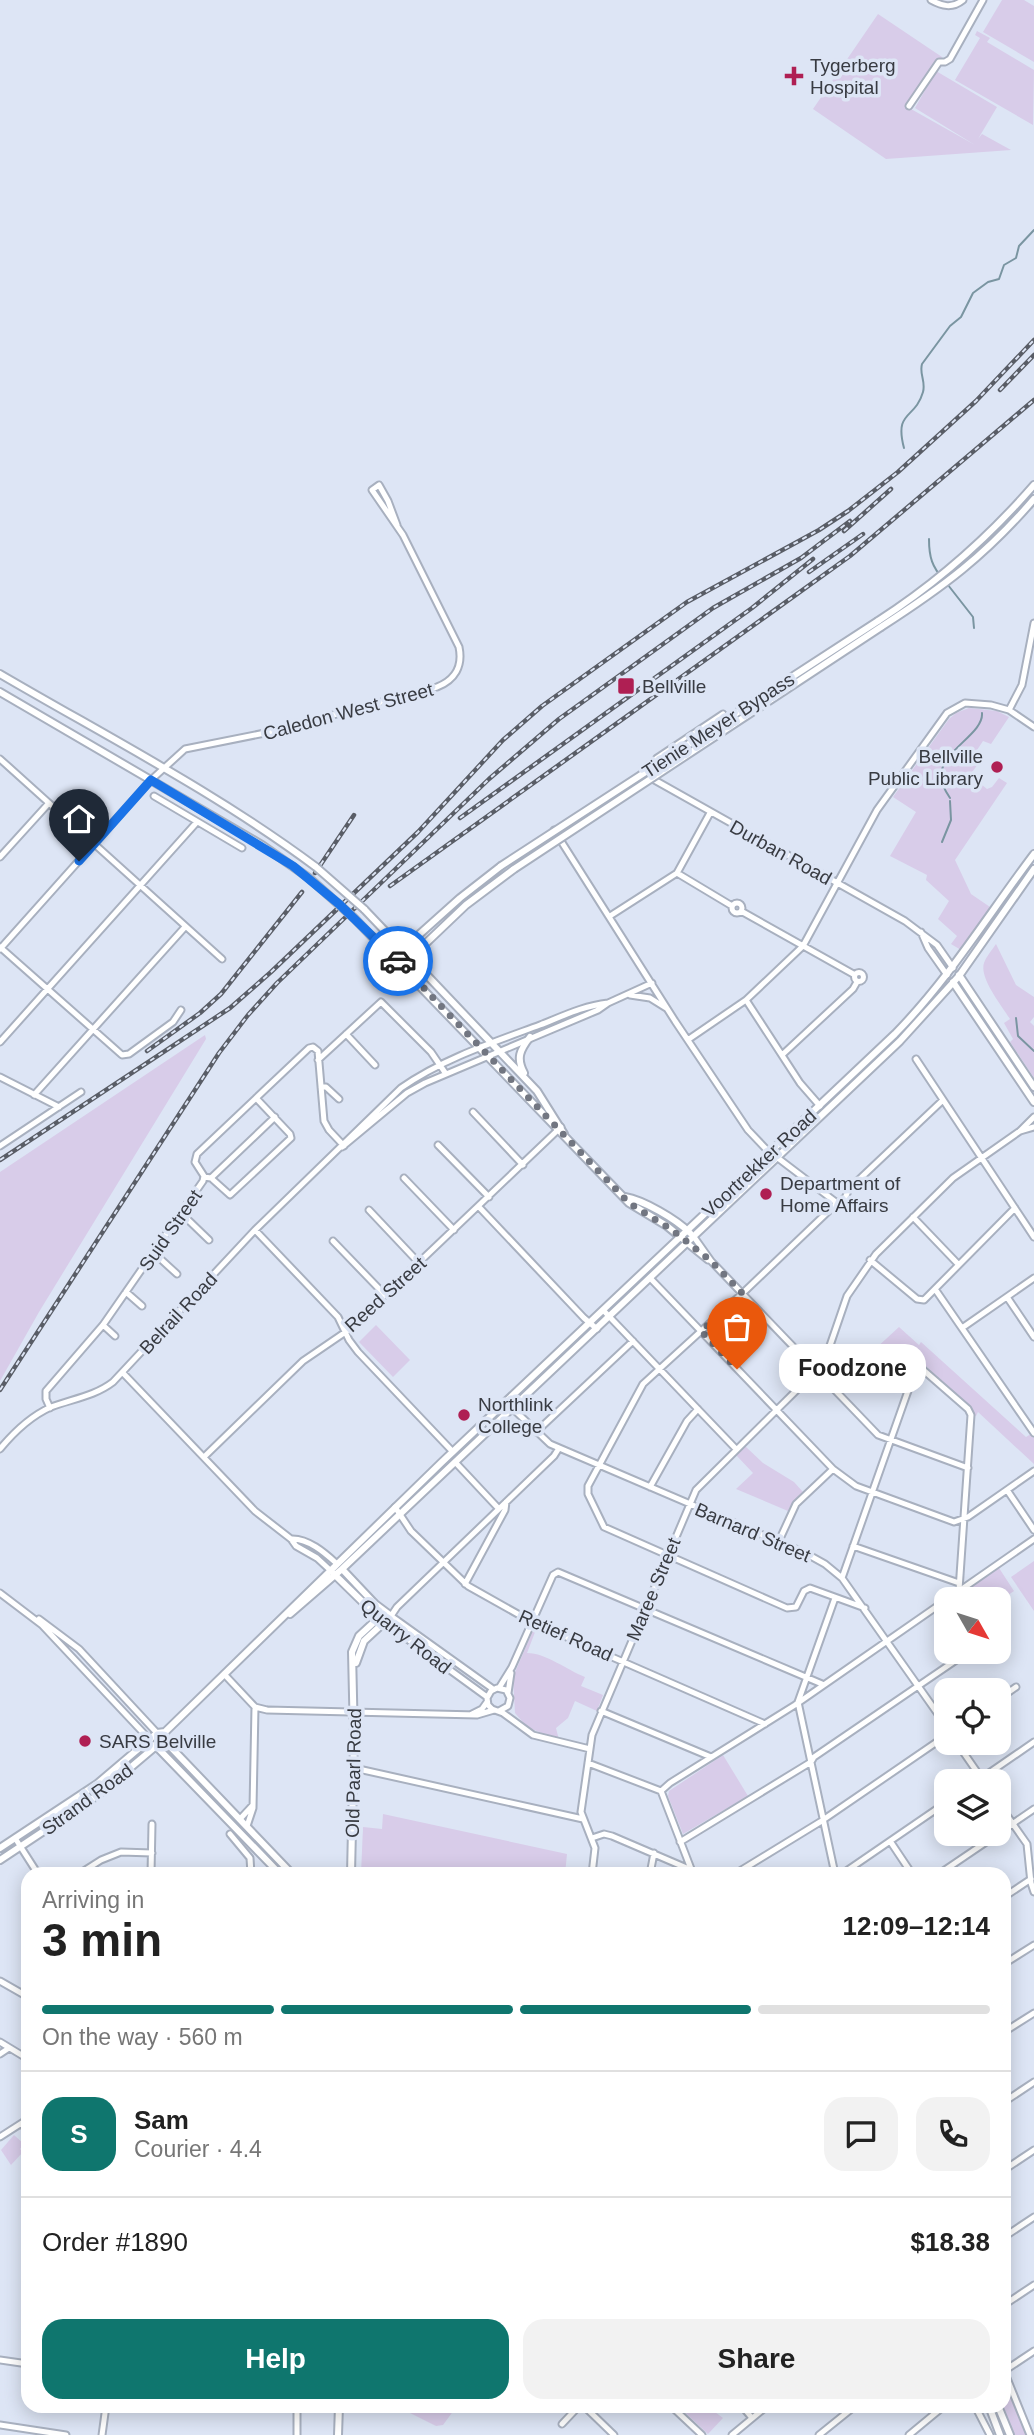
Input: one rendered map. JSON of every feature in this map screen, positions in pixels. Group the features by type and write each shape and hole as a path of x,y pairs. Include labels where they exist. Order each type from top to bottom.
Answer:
{"main road":[{"name":"Tienie Meyer Bypass","path":"402,966 485,889 879,624 946,572 991,532 1034,485"},
{"name":"Tienie Meyer Bypass","path":"394,957 460,898 501,866 879,624 940,588 998,540 1034,499"},
{"path":"0,674 271,835 316,867 403,948 527,1079 561,1131"},
{"path":"0,692 261,845 309,878 394,957 629,1203 687,1243"},
{"name":"Voortrekker Road","path":"336,1563 820,1106 919,1009 953,968 1034,854"},
{"name":"Voortrekker Road","path":"342,1570 900,1041 959,976 1034,869"},
{"name":"Durban Road","path":"953,968 1034,1087"},
{"path":"947,975 1034,1102"},
{"path":"527,1079 519,1059 521,1049 530,1038"},
{"path":"625,1197 660,1213 694,1237"},
{"path":"430,1473 449,1461 455,1462"},
{"name":"Quarry Road","path":"336,1563 388,1614"},
{"name":"Strand Road","path":"333,1573 336,1563"},
{"name":"Strand Road","path":"0,1860 98,1795 156,1746 282,1619 333,1573 342,1570"},
{"name":"Quarry Road","path":"333,1573 381,1620"},
{"path":"354,1646 361,1634 388,1614"},
{"name":"Old Paarl Road","path":"354,1671 361,1646 381,1620"},
{"path":"354,1646 372,1632"},
{"name":"Old Paarl Road","path":"351,1867 354,1646"},
{"path":"157,1733 164,1736 285,1867"},
{"name":"Strand Road","path":"0,1848 110,1774 157,1733"},
{"path":"150,1740 273,1867"},
{"path":"65,1805 75,1804 94,1792 98,1795"},
{"path":"240,1819 239,1826 251,1843"},
{"path":"338,2435 339,2413"},
{"path":"992,2413 1000,2435"},
{"path":"1001,2413 1010,2435"}],"street":[{"path":"931,0 941,5 954,6 963,0"},
{"path":"909,106 939,62 950,60 984,0"},
{"path":"379,485 388,500 397,525 372,490 379,485"},
{"path":"1027,493 1034,499"},
{"name":"Caledon West Street","path":"164,770 179,753 190,747 270,732 442,685 452,678 459,665 459,648 397,525"},
{"path":"1009,710 1022,685 1034,623"},
{"path":"689,1039 746,1000 803,946 884,800 947,713 961,704 971,702 1009,710 1034,727"},
{"path":"724,715 729,725 649,778 556,833 642,773 657,758 724,715"},
{"path":"0,759 222,959"},
{"path":"164,770 151,780 0,948 122,1055 126,1055 173,1022 181,1010"},
{"name":"Durban Road","path":"642,773 921,932 937,944 953,968"},
{"path":"154,796 242,848"},
{"path":"0,857 49,803"},
{"path":"610,916 677,873 710,813"},
{"path":"0,1042 197,821"},
{"path":"556,833 748,1130 770,1153 837,1203"},
{"path":"677,873 732,906 740,904 741,911 855,975 859,973 863,976 853,989 782,1055"},
{"path":"34,1094 185,927"},
{"path":"921,932 947,975"},
{"name":"Belrail Road","path":"343,1145 407,1093 488,1055 598,1010 652,983"},
{"path":"627,995 650,998 668,1010"},
{"path":"746,1000 800,1083 820,1106"},
{"path":"343,1145 328,1130 324,1121 318,1060 377,1004 382,1003 410,1031 446,1074"},
{"name":"Belrail Road","path":"0,1449 20,1428 50,1408 101,1390 123,1373 255,1230 394,1094 412,1080 481,1048 581,1008 608,1003"},
{"path":"346,1034 375,1065"},
{"name":"Suid Street","path":"50,1408 46,1391 103,1325 207,1177 195,1162 197,1154 307,1049 313,1046 316,1048 318,1060"},
{"path":"916,1059 1034,1237"},
{"path":"0,1077 59,1107"},
{"path":"321,1087 326,1087 339,1099"},
{"path":"0,1146 80,1092"},
{"path":"256,1098 275,1117 290,1134 290,1138 234,1194 227,1195 207,1177 275,1117"},
{"path":"865,1608 810,1588 804,1591 796,1607 787,1608 605,1529 600,1523 588,1488 641,1387 845,1198 849,1189 943,1100"},
{"path":"473,1112 523,1165"},
{"path":"1020,1131 1034,1117"},
{"path":"1020,1131 1034,1127"},
{"name":"Reed Street","path":"204,1457 303,1361 345,1332 561,1131"},
{"name":"Maree Street","path":"593,1867 595,1850 581,1809 590,1749 601,1711 700,1485 824,1363 847,1296 870,1260 953,1178 1020,1131"},
{"path":"438,1145 489,1197"},
{"path":"404,1178 454,1230"},
{"path":"479,1207 597,1329"},
{"path":"870,1260 918,1300 926,1299 1015,1208"},
{"path":"369,1210 419,1263"},
{"path":"181,1213 209,1240"},
{"path":"913,1217 958,1264"},
{"path":"255,1230 330,1308 358,1352 453,1451"},
{"path":"694,1237 711,1261 876,1433 890,1441 968,1468"},
{"path":"333,1241 385,1295"},
{"path":"687,1243 711,1261"},
{"path":"154,1253 177,1274"},
{"path":"650,1278 833,1469 856,1486 954,1522 1034,1471"},
{"path":"962,1328 1034,1278"},
{"path":"935,1289 1034,1433"},
{"path":"126,1292 142,1306"},
{"path":"1007,1297 1034,1337"},
{"path":"603,1310 736,1449"},
{"path":"103,1325 115,1336"},
{"path":"536,1432 633,1341"},
{"path":"874,1353 909,1388"},
{"path":"842,1578 915,1371 921,1368 968,1409 971,1415 959,1587"},
{"path":"123,1373 255,1511 333,1573"},
{"name":"Barnard Street","path":"506,1402 546,1442 825,1564 842,1578 853,1592 934,1709"},
{"path":"650,1487 687,1421 698,1409"},
{"path":"388,1614 444,1564 559,1448"},
{"path":"455,1462 499,1508"},
{"path":"778,1543 796,1504 833,1469"},
{"path":"1007,1490 1034,1530"},
{"path":"465,1584 505,1510 506,1502"},
{"name":"Retief Road","path":"394,1507 465,1584 532,1622 765,1724"},
{"path":"291,1539 299,1539 309,1544 336,1563"},
{"path":"963,1587 1034,1539"},
{"path":"853,1546 959,1583"},
{"path":"472,1714 482,1709 512,1667 553,1575 558,1573 822,1684"},
{"path":"845,1602 853,1592"},
{"path":"0,1593 42,1625 150,1740"},
{"path":"833,1867 798,1702 835,1598"},
{"path":"16,1605 79,1649 157,1733"},
{"path":"661,1791 798,1702 934,1607"},
{"name":"Quarry Road","path":"388,1614 496,1688"},
{"name":"Quarry Road","path":"381,1620 487,1699"},
{"path":"680,1842 810,1762 950,1664"},
{"path":"512,1667 508,1693 518,1725"},
{"path":"225,1674 255,1707 260,1709 483,1714 506,1709 510,1701"},
{"path":"1011,1691 1016,1687"},
{"path":"496,1688 508,1693"},
{"path":"487,1699 497,1711 540,1737 590,1749"},
{"path":"247,1826 253,1805 255,1707"},
{"path":"601,1711 712,1757"},
{"path":"996,1769 1034,1742"},
{"path":"746,1867 934,1744"},
{"path":"695,1752 702,1763"},
{"path":"588,1763 661,1791 689,1867"},
{"path":"354,1768 583,1819"},
{"path":"240,1819 253,1805"},
{"path":"1013,1824 1034,1809"},
{"path":"852,1867 934,1811"},
{"path":"1011,1821 1034,1851"},
{"path":"151,1867 152,1824"},
{"path":"230,1834 250,1858 251,1867"},
{"path":"592,1839 610,1835 683,1867"},
{"path":"15,1838 33,1867"},
{"path":"890,1842 907,1867"},
{"path":"1027,1844 1034,1892"},
{"path":"949,1867 980,1846"},
{"path":"90,1867 121,1852 152,1853"},
{"path":"651,1867 654,1853"},
{"path":"670,1861 683,1853"},
{"path":"1011,1892 1032,1878"},
{"path":"1011,1960 1034,1945"},
{"path":"0,1981 21,1993"},
{"path":"1011,2027 1034,2012"},
{"path":"0,2042 21,2055"},
{"path":"0,2054 9,2048"},
{"path":"1011,2097 1034,2082"},
{"path":"0,2137 21,2124"},
{"path":"1011,2165 1034,2150"},
{"path":"1011,2232 1034,2217"},
{"path":"1011,2300 1034,2285"},
{"path":"1011,2366 1034,2351"},
{"path":"0,2360 21,2363"},
{"path":"1011,2388 1030,2435"},
{"path":"102,2435 105,2413"},
{"path":"296,2435 297,2413"},
{"path":"562,2424 574,2413"},
{"path":"590,2413 614,2435"},
{"path":"678,2413 702,2435"},
{"path":"748,2413 752,2418"},
{"path":"732,2435 758,2413"},
{"path":"820,2435 847,2413"},
{"path":"909,2435 936,2413"},
{"path":"979,2413 990,2435"},
{"path":"1026,2425 1034,2420"},
{"path":"0,2425 34,2433 66,2435"}],"shaded area":[{"path":"1002,0 1024,0 1034,6 1034,62 983,32"},
{"path":"878,14 942,57 911,109 975,145 915,108 936,71 997,107 978,139 982,134 1011,150 886,159 813,109"},
{"path":"977,31 990,38 987,42 1034,70 1033,125 955,80 980,38 975,35"},
{"path":"969,708 997,711 1009,717 991,744 983,741 975,753 981,760 970,775 987,789 999,778 1007,783 955,860 971,894 990,907 961,950 951,944 957,936 938,919 949,901 926,880 927,875 890,856 916,812 893,797 949,719"},
{"path":"996,944 1016,985 1034,997 1034,1017 1030,1022 1034,1026 1034,1078 1010,1042 1013,1039 1004,1023 1010,1019 992,992 983,969"},
{"path":"205,1035 206,1039 39,1312 0,1381 0,1172"},
{"path":"376,1325 410,1360 393,1377 359,1342"},
{"path":"899,1327 919,1345 921,1342 1026,1437 1031,1434 1034,1438 1034,1464 978,1412 974,1415 927,1367 914,1369 908,1385 874,1350"},
{"path":"745,1446 763,1463 794,1482 803,1492 788,1511 736,1489 753,1473 736,1455"},
{"path":"1034,1561 1034,1611 1011,1577"},
{"path":"999,1568 1011,1587 1011,1587 971,1587"},
{"path":"537,1627 527,1653 549,1659 585,1677 581,1686 603,1695 597,1711 575,1701 568,1718 556,1728 559,1740 527,1727 515,1713 513,1677 534,1628"},
{"path":"723,1755 748,1796 683,1834 668,1796 669,1791"},
{"path":"383,1814 567,1854 566,1867 361,1867 363,1827 382,1829"},
{"path":"14,2135 21,2141 21,2154 11,2165 1,2150"},
{"path":"1011,2394 1027,2435 1015,2435 1006,2413 1011,2413"},
{"path":"410,2413 452,2413 443,2425 436,2426"},
{"path":"686,2413 716,2413 723,2418 708,2434"}],"waterway":[{"path":"904,448 904,421 923,392 922,364 950,326 961,317 973,293 988,282 999,279 1004,265 1016,258 1019,246 1034,230"},
{"path":"929,539 932,561 944,580"},
{"path":"948,585 973,617 974,628"},
{"path":"950,798 942,782 943,768 947,759 981,721 982,713"},
{"path":"942,842 951,820 950,801"},
{"path":"1016,1018 1018,1036 1034,1051"}],"railway":[{"path":"0,1160 230,1008 418,832 503,740 542,706 687,602 819,530 848,511 898,472 976,401 1034,340"},
{"path":"1000,390 1034,355"},
{"path":"390,886 850,556 1034,400"},
{"path":"844,531 891,489"},
{"path":"0,1390 219,1053 277,983 489,779 559,719 713,608 801,558 850,521"},
{"path":"809,572 863,534"},
{"path":"460,818 752,608 813,559"},
{"path":"315,873 354,815"},
{"path":"147,1051 200,1013 221,994 302,892"}],"way so far":[{"path":"398,961 629,1203 672,1230 711,1261 743,1294 701,1331 737,1369"}],"place":[{"name":"Tygerberg Hospital","path":"794,76"},
{"name":"Bellville","path":"626,686"},
{"name":"Bellville Public Library","path":"997,767"},
{"name":"Department of Home Affairs","path":"766,1194"},
{"name":"Foodzone","path":"737,1369"},
{"name":"Northlink College","path":"464,1415"},
{"name":"SARS Belville","path":"85,1741"}],"route":[{"path":"79,861 151,780 293,866 327,893 398,961"}]}
